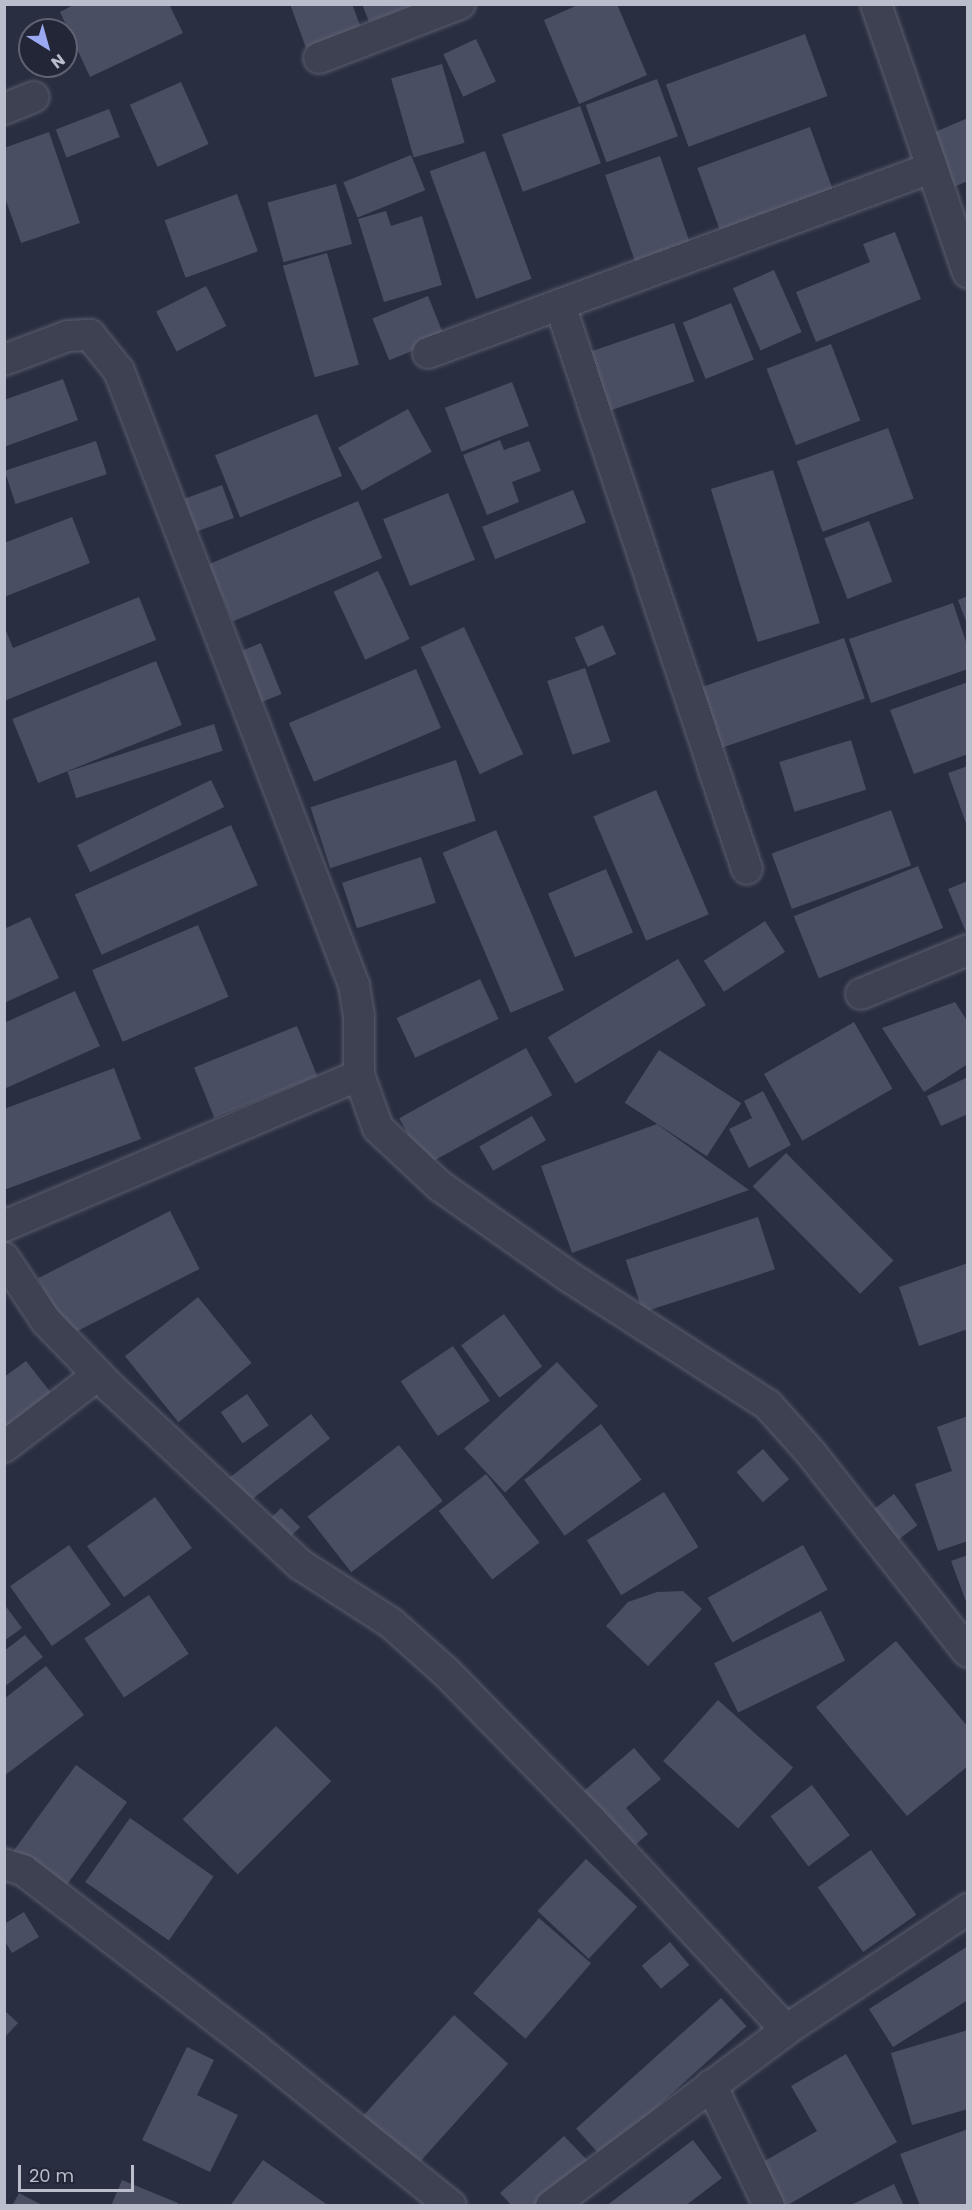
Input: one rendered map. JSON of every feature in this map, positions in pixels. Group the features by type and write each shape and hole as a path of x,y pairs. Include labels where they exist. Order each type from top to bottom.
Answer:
{"street":[{"path":"320,58 460,4"},
{"path":"876,4 968,273"},
{"path":"5,106 34,97"},
{"path":"428,353 931,168"},
{"path":"560,305 747,869"},
{"path":"4,360 68,336 90,334 119,371 354,985 359,1016 359,1075 378,1128 440,1186 571,1278 768,1405 810,1452 968,1652"},
{"path":"861,994 968,950"},
{"path":"4,1226 359,1075"},
{"path":"4,1258 46,1321 98,1375 301,1565 391,1623 446,1672 592,1821 786,2030"},
{"path":"4,1447 98,1375"},
{"path":"4,1864 23,1870 451,2205"},
{"path":"551,2205 786,2030 968,1909"},
{"path":"711,2085 769,2205"}],"building":[{"path":"75,4 169,4 183,33 90,77 78,51 78,18 63,18 60,12"},
{"path":"290,4 352,4 361,28 306,48"},
{"path":"362,4 413,4 413,5 369,22"},
{"path":"580,4 617,4 647,75 579,104 544,20"},
{"path":"805,34 828,96 688,147 666,85"},
{"path":"476,39 496,82 463,97 443,54"},
{"path":"442,64 465,143 414,157 391,79"},
{"path":"657,79 678,136 606,162 586,105"},
{"path":"181,82 209,144 157,167 130,105"},
{"path":"580,106 601,163 523,192 502,134"},
{"path":"109,109 120,137 67,157 56,129"},
{"path":"968,118 968,181 951,188 928,135"},
{"path":"810,127 834,193 721,234 697,168"},
{"path":"49,132 80,223 21,243 4,195 4,148"},
{"path":"485,151 532,279 476,299 430,171"},
{"path":"411,155 425,190 358,218 343,182"},
{"path":"660,156 691,247 636,266 605,175"},
{"path":"336,184 352,244 283,262 267,202"},
{"path":"237,194 258,251 186,278 165,220"},
{"path":"386,211 391,226 422,216 442,285 384,302 358,219"},
{"path":"895,232 921,299 816,342 796,292 870,262 863,244"},
{"path":"327,253 359,365 315,377 283,266"},
{"path":"774,270 802,332 761,350 733,288"},
{"path":"206,286 226,326 177,352 156,311"},
{"path":"428,296 445,338 389,360 372,318"},
{"path":"731,303 754,360 706,379 683,322"},
{"path":"674,323 694,382 605,412 585,354"},
{"path":"831,344 860,421 796,445 767,369"},
{"path":"63,379 78,420 4,447 4,400"},
{"path":"512,382 529,426 462,452 445,408"},
{"path":"408,409 432,452 362,491 338,448"},
{"path":"317,414 342,476 240,517 215,455"},
{"path":"888,428 914,498 823,532 797,461"},
{"path":"500,440 504,450 529,441 541,471 512,482 519,502 487,515 463,455"},
{"path":"96,441 107,474 16,504 5,471"},
{"path":"773,470 820,623 758,642 711,489"},
{"path":"222,485 234,518 196,532 184,499"},
{"path":"573,490 586,522 495,559 482,527"},
{"path":"448,493 475,560 410,586 383,519"},
{"path":"358,501 382,558 233,621 209,564"},
{"path":"72,517 90,563 4,597 4,543"},
{"path":"869,521 892,582 847,599 824,538"},
{"path":"378,571 410,639 365,660 334,592"},
{"path":"968,596 968,624 967,624 958,600"},
{"path":"139,597 156,640 4,701 4,626 13,648"},
{"path":"953,603 968,648 968,669 871,703 849,639"},
{"path":"603,625 616,654 588,667 575,638"},
{"path":"464,627 523,754 480,774 420,647"},
{"path":"844,638 865,699 719,749 698,688"},
{"path":"261,643 282,694 257,704 237,653"},
{"path":"156,661 182,725 38,783 12,719"},
{"path":"585,668 610,742 573,755 547,681"},
{"path":"416,669 441,728 314,782 289,723"},
{"path":"968,682 968,754 914,774 890,710"},
{"path":"214,724 223,751 76,798 68,772"},
{"path":"851,740 866,790 794,812 779,762"},
{"path":"456,760 476,821 330,868 310,807"},
{"path":"968,766 968,826 967,826 948,773"},
{"path":"211,780 224,807 90,872 77,845"},
{"path":"656,790 709,914 646,941 593,817"},
{"path":"891,810 911,865 792,909 772,853"},
{"path":"231,825 258,885 102,955 75,895"},
{"path":"496,830 564,990 511,1013 443,853"},
{"path":"421,857 436,903 357,928 342,883"},
{"path":"918,866 943,928 819,978 794,916"},
{"path":"606,869 633,933 575,957 548,894"},
{"path":"968,881 968,937 948,889"},
{"path":"30,917 59,978 4,1003 4,929"},
{"path":"765,921 785,952 724,992 704,961"},
{"path":"198,925 228,997 123,1042 92,970"},
{"path":"678,959 706,1005 576,1084 548,1037"},
{"path":"480,979 499,1019 415,1058 397,1018"},
{"path":"75,991 100,1046 4,1089 4,1023"},
{"path":"955,1002 968,1022 968,1064 924,1092 882,1028"},
{"path":"854,1022 893,1089 802,1141 764,1074"},
{"path":"297,1026 317,1076 214,1118 194,1068"},
{"path":"526,1048 552,1095 425,1166 399,1118"},
{"path":"659,1050 741,1103 707,1156 625,1103"},
{"path":"114,1068 141,1139 4,1190 4,1109"},
{"path":"968,1077 968,1114 941,1126 927,1096"},
{"path":"763,1091 791,1145 749,1168 729,1129 752,1118 744,1101"},
{"path":"532,1116 546,1140 493,1171 479,1146"},
{"path":"657,1124 749,1190 572,1253 541,1166"},
{"path":"786,1153 893,1260 860,1294 753,1186"},
{"path":"170,1211 200,1269 68,1336 38,1278"},
{"path":"758,1217 775,1269 643,1312 626,1260"},
{"path":"968,1263 968,1329 919,1346 899,1287"},
{"path":"198,1297 251,1363 178,1422 125,1356"},
{"path":"504,1314 542,1367 499,1398 461,1345"},
{"path":"453,1346 490,1401 438,1436 401,1381"},
{"path":"26,1361 67,1413 4,1462 4,1377"},
{"path":"557,1362 598,1406 505,1492 464,1449"},
{"path":"247,1394 269,1425 243,1443 221,1412"},
{"path":"311,1414 330,1438 245,1505 226,1480"},
{"path":"968,1416 968,1541 938,1551 915,1484 952,1471 937,1427"},
{"path":"601,1424 642,1480 565,1536 524,1480"},
{"path":"399,1445 443,1501 351,1572 308,1516"},
{"path":"763,1449 789,1479 763,1502 737,1472"},
{"path":"486,1474 540,1543 492,1579 439,1511"},
{"path":"664,1492 698,1547 621,1595 587,1540"},
{"path":"894,1494 917,1525 892,1544 868,1513"},
{"path":"155,1497 192,1548 124,1597 87,1546"},
{"path":"281,1508 300,1527 282,1545 263,1526"},
{"path":"69,1545 111,1605 52,1646 10,1586"},
{"path":"803,1545 828,1590 732,1642 708,1598"},
{"path":"968,1555 968,1604 967,1604 951,1561"},
{"path":"683,1591 702,1609 648,1666 606,1626 628,1602 657,1592"},
{"path":"149,1595 189,1654 124,1697 84,1639"},
{"path":"4,1604 22,1628 4,1641"},
{"path":"821,1611 845,1660 738,1713 714,1663"},
{"path":"25,1635 43,1657 4,1687 4,1651"},
{"path":"896,1641 968,1727 968,1766 907,1816 816,1707"},
{"path":"46,1666 84,1715 4,1776 4,1699"},
{"path":"718,1700 793,1768 738,1829 663,1761"},
{"path":"276,1726 331,1781 238,1874 183,1819"},
{"path":"634,1748 661,1779 626,1808 648,1834 628,1851 579,1795"},
{"path":"76,1765 127,1802 62,1891 11,1854"},
{"path":"812,1785 850,1835 808,1867 770,1816"},
{"path":"130,1818 214,1877 169,1940 85,1882"},
{"path":"871,1850 916,1915 863,1952 818,1887"},
{"path":"586,1859 637,1907 589,1959 538,1911"},
{"path":"24,1912 39,1937 12,1953 4,1940 4,1924"},
{"path":"539,1918 591,1963 525,2039 473,1993"},
{"path":"670,1942 689,1965 661,1989 642,1966"},
{"path":"968,1946 968,2000 893,2047 869,2009"},
{"path":"721,1998 746,2026 602,2157 576,2128"},
{"path":"4,2010 18,2023 4,2038"},
{"path":"454,2015 508,2064 412,2171 358,2122"},
{"path":"968,2030 968,2109 912,2125 891,2053"},
{"path":"187,2047 214,2060 197,2095 238,2115 210,2172 142,2140"},
{"path":"846,2054 897,2142 786,2206 761,2163 817,2131 791,2086"},
{"path":"968,2129 968,2206 920,2206 900,2154"},
{"path":"564,2136 588,2161 539,2206 512,2206 500,2193"},
{"path":"693,2140 722,2178 685,2206 606,2206"},
{"path":"263,2160 329,2206 230,2206"},
{"path":"122,2180 178,2203 178,2206 111,2206"},
{"path":"894,2184 904,2206 849,2206"},
{"path":"19,2193 44,2206 12,2206"}]}
